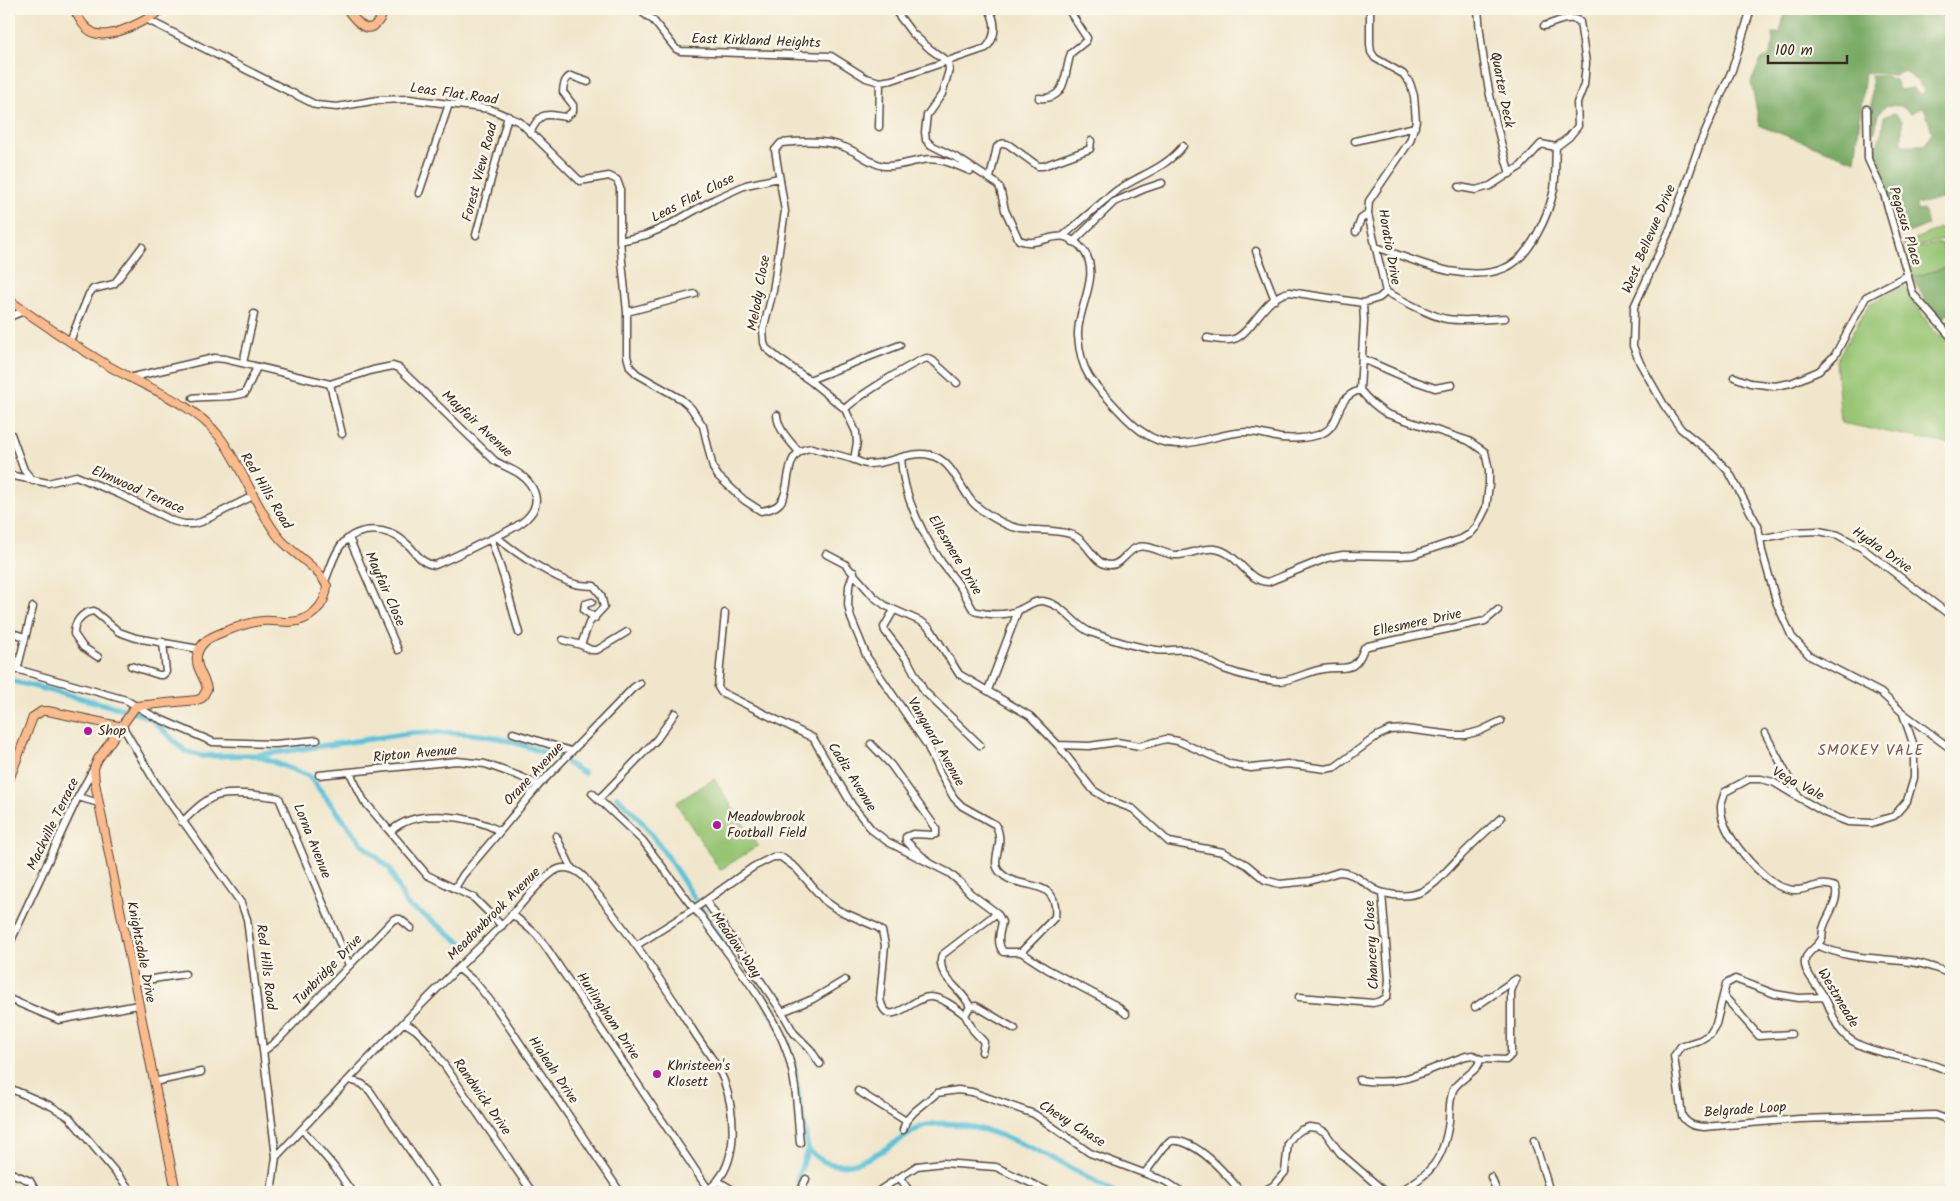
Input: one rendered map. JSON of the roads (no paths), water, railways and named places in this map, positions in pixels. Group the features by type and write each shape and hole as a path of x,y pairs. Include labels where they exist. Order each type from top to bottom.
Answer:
{"main road":[{"path":"74,9 85,27 99,34 132,28 163,9"},
{"path":"347,9 361,26 366,29 372,28 377,24 385,9"},
{"name":"Red Hills Road","path":"9,300 129,378 172,398 206,423 219,436 252,496 278,536 291,551 325,581"},
{"path":"94,768 136,706 202,698 207,689 197,662 199,649 208,639 260,620 291,622 303,620 312,614 324,601 327,594 325,581"},
{"path":"9,780 13,758 33,717 42,711 123,726"},
{"name":"Knightsdale Drive","path":"94,768 99,803 175,1191"}],"street":[{"name":"East Kirkland Heights","path":"638,9 653,20 676,49 681,51 831,56 866,78 880,82"},
{"path":"894,9 912,33 948,62 949,70 942,94 927,115 926,140 931,145 990,178 1000,188 1005,210 1018,240 1026,243 1035,243 1056,236 1063,236 1084,251 1089,262 1090,283 1078,334 1081,357 1088,375 1139,431 1154,440 1169,444 1182,444 1245,432 1256,432 1281,438 1299,438 1316,435 1330,428 1344,399 1351,393 1360,390"},
{"path":"879,127 880,82 892,80 986,48 992,42 994,36 994,21 989,9"},
{"path":"1039,98 1046,99 1053,96 1063,86 1071,53 1086,42 1087,38 1068,9"},
{"name":"Horatio Drive","path":"1363,304 1379,298 1386,292 1368,214 1369,201 1410,141 1416,121 1414,96 1410,83 1403,74 1375,58 1371,52 1370,9"},
{"name":"Quarter Deck","path":"1478,9 1488,95 1510,174"},
{"name":"West Bellevue Drive","path":"1751,9 1732,70 1700,143 1671,227 1634,307 1633,346 1640,363 1664,405 1682,429 1711,453 1729,472 1758,526 1776,604 1792,637 1810,656 1881,693 1903,713 1951,749"},
{"path":"1376,247 1449,271 1494,272 1506,268 1520,259 1540,229 1554,189 1556,147 1578,126 1577,103 1584,85 1586,63 1580,22 1572,18 1544,26"},
{"name":"Leas Flat Road","path":"146,20 316,104 337,107 378,100 409,99 490,109 520,122 580,181 609,176 617,180 620,188 620,241 627,312 627,356 630,367 637,374 681,399 691,408 703,426 713,468 718,476 744,500 761,511 778,505 783,498 792,462 798,452"},
{"path":"530,133 540,116 544,114 566,117 573,111 573,105 563,92 568,77 571,76 588,82"},
{"path":"419,193 449,104"},
{"name":"Pegasus Place","path":"1867,110 1868,159 1884,194 1913,294 1951,337"},
{"name":"Forest View Road","path":"476,235 508,116"},
{"path":"1356,141 1415,127"},
{"path":"990,178 997,147 1000,144 1005,143 1009,145 1038,166 1043,166 1090,149 1091,141"},
{"name":"Melody Close","path":"854,460 857,442 856,432 845,409 778,358 766,348 764,343 763,330 773,291 785,211 775,150 781,143 833,143 881,165 889,166 924,159 937,159 979,172"},
{"path":"1459,187 1476,190 1490,186 1521,166 1541,144 1556,147"},
{"path":"1063,236 1117,190 1153,172 1174,157 1182,146"},
{"name":"Leas Flat Close","path":"620,241 646,235 667,226 715,199 746,185 779,178"},
{"path":"1073,242 1114,202 1144,189 1162,184"},
{"path":"1356,232 1361,219 1368,214"},
{"path":"70,341 89,294 93,290 114,284 142,246"},
{"path":"1256,251 1275,300"},
{"path":"1734,377 1750,383 1775,386 1791,383 1819,371 1835,356 1866,297 1908,275"},
{"path":"777,416 785,435 798,452 812,448 867,464 919,454 931,455 942,462 955,475 971,500 1004,524 1017,529 1048,529 1070,534 1084,542 1098,562 1111,565 1140,546 1176,555 1213,548 1229,555 1260,582 1268,582 1327,558 1413,555 1461,539 1470,534 1486,508 1489,470 1485,452 1469,441 1386,414 1375,407 1360,390 1363,359 1363,304 1290,292 1284,293 1264,309 1245,333 1235,339 1206,338"},
{"path":"1386,292 1446,319 1505,318"},
{"path":"627,312 695,294"},
{"path":"9,317 24,311"},
{"path":"242,363 254,314"},
{"path":"809,380 900,345"},
{"path":"129,378 214,358 330,384 342,434"},
{"path":"845,409 872,389 927,358 933,361 957,383"},
{"path":"1363,359 1435,388 1452,386"},
{"name":"Mayfair Avenue","path":"330,384 372,370 393,366 399,368 495,461 521,474 535,492 535,504 530,516 515,528 435,565 423,562 407,543 383,530 370,530 349,538"},
{"path":"193,398 238,396 245,393 257,367"},
{"path":"11,434 24,470 33,482"},
{"name":"Ellesmere Drive","path":"901,458 902,476 909,499 923,532 941,562 960,586 974,611 980,613 1018,611 1036,601 1047,602 1059,608 1076,624 1089,632 1157,650 1186,650 1223,669 1264,679 1282,681 1322,669 1355,666 1360,660 1364,648 1368,646 1485,621 1498,610"},
{"name":"Elmwood Terrace","path":"9,476 33,482 48,483 76,476 97,484 162,516 184,524 202,522 252,496"},
{"name":"Hydra Drive","path":"1760,539 1793,532 1819,531 1838,535 1862,548 1951,616"},
{"path":"325,581 342,544 349,538"},
{"name":"Mayfair Close","path":"349,538 398,650"},
{"path":"494,539 520,555 576,584 594,586 601,595 604,608 589,623 582,645"},
{"path":"494,539 519,633"},
{"path":"826,554 845,564 874,596 894,610 922,622 930,628 960,674 1030,716 1058,745 1092,790 1108,800 1133,809 1169,842 1223,852 1247,865 1265,880 1280,884 1294,884 1339,872 1346,872 1359,877 1382,893 1395,895 1412,894 1436,884 1459,858 1501,818"},
{"name":"Vanguard Avenue","path":"854,572 849,586 848,605 867,657 927,745 940,774 954,798 962,806 996,825 1000,843 996,866 999,872 1014,880 1048,891 1055,902 1055,917 1020,952"},
{"path":"592,602 585,604 584,610 595,618"},
{"path":"17,670 33,607"},
{"path":"894,610 884,627 885,632 908,661 924,691 980,745"},
{"path":"98,657 83,648 74,634 76,623 84,614 94,611 119,632 136,638 199,649"},
{"path":"988,690 1018,611"},
{"name":"Cadiz Avenue","path":"725,613 718,687 721,692 813,738 863,820 888,842 949,873 970,893 997,913"},
{"path":"9,632 25,637"},
{"path":"563,640 596,650 626,632"},
{"path":"131,666 163,675 166,672 166,662 163,642"},
{"path":"9,667 126,700 153,716 213,742 275,744 317,740"},
{"name":"Orane Avenue","path":"455,888 463,875 539,785 633,688 640,684"},
{"path":"598,800 657,739 675,713"},
{"name":"Vega Vale","path":"1817,945 1822,937 1822,929 1836,898 1835,887 1829,884 1795,890 1777,886 1750,863 1726,827 1721,805 1725,792 1749,779 1761,779 1773,782 1825,813 1848,822 1872,823 1894,816 1907,801 1914,778 1914,746 1903,713"},
{"path":"1058,745 1089,746 1117,742 1140,746 1166,739 1178,741 1230,764 1251,768 1286,764 1326,769 1335,767 1377,736 1390,730 1405,729 1465,735 1480,731 1501,721"},
{"name":"Red Hills Road","path":"123,726 155,782 240,903 248,919 276,1157 271,1192"},
{"path":"513,733 571,751"},
{"path":"1765,733 1798,797"},
{"path":"871,744 891,765 936,828 936,834 933,835 913,834 906,837 906,841 931,864"},
{"name":"Ripton Avenue","path":"319,776 456,761 485,764 520,776 539,785"},
{"name":"Mackville Terrace","path":"9,945 78,796 94,768"},
{"path":"350,773 364,801 427,874 474,898 502,926"},
{"name":"Meadow Way","path":"592,793 643,840 694,909 702,916 764,1006 779,1033 791,1069 796,1093 800,1143"},
{"name":"Lorna Avenue","path":"182,822 203,804 220,795 275,796 279,798 349,965"},
{"path":"78,796 99,803"},
{"path":"391,831 405,821 432,816 474,820 500,831"},
{"path":"556,836 572,869 584,876 637,945 723,1079 731,1105 734,1127 726,1168 718,1181 706,1190"},
{"path":"637,945 754,868 773,857 781,857 796,868 826,901 838,910 877,927 882,932 885,945 880,999 883,1009 893,1014 899,1013 924,997 933,996 965,1014 973,1030 984,1042 982,1052"},
{"name":"Meadowbrook Avenue","path":"276,1157 554,871 564,868 572,869"},
{"name":"Chancery Close","path":"1299,997 1373,1003 1382,1001 1387,997 1389,980 1382,893"},
{"path":"706,901 782,1012 794,1034 810,1049 820,1064"},
{"path":"970,1007 966,999 951,984 942,970 941,960 947,952 997,913 1002,922 998,942 1003,952 1020,952 1047,969 1117,1006 1126,1014"},
{"name":"Hurlingham Drive","path":"512,914 537,935 548,950 706,1190"},
{"name":"Tunbridge Drive","path":"264,1051 278,1040 394,919 400,919 411,928"},
{"name":"Westmeade","path":"1951,974 1932,966 1916,963 1847,956 1817,945 1806,956 1805,965 1841,1031 1849,1040 1864,1048 1915,1059 1943,1068 1951,1073"},
{"name":"Hialeah Drive","path":"458,968 475,982 498,1008 620,1192"},
{"path":"134,982 185,974"},
{"path":"1359,1080 1394,1082 1473,1055 1480,1058 1506,1060 1511,1055 1511,991 1516,979 1475,1006"},
{"name":"Belgrade Loop","path":"1824,997 1799,998 1781,995 1735,979 1726,984 1716,1024 1710,1034 1700,1040 1681,1046 1674,1056 1682,1116 1690,1125 1704,1127 1799,1119 1936,1115 1946,1119 1951,1124"},
{"path":"782,1012 813,999 845,980"},
{"path":"1724,996 1759,1036 1791,1034"},
{"path":"9,999 59,1020 138,1005"},
{"path":"965,1014 970,1007 976,1006 1015,1029"},
{"name":"Randwick Drive","path":"405,1023 430,1043 532,1192"},
{"path":"1398,1192 1422,1178 1439,1158 1446,1139 1451,1097 1454,1089 1478,1065 1480,1058"},
{"path":"154,1082 201,1072"},
{"path":"350,1080 362,1084 370,1092 438,1192"},
{"path":"9,1088 51,1106 69,1117 132,1192"},
{"name":"Chevy Chase","path":"903,1130 906,1121 928,1098 937,1093 958,1090 972,1092 1034,1114 1090,1153 1165,1181 1182,1192"},
{"path":"858,1091 906,1121"},
{"path":"1262,1192 1275,1189 1285,1172 1288,1143 1293,1136 1309,1127 1317,1128 1324,1132 1340,1153 1385,1192"},
{"path":"302,1129 335,1168 352,1192"},
{"path":"1534,1140 1550,1192"},
{"path":"1145,1173 1164,1147 1171,1141 1178,1141 1211,1158 1242,1192"},
{"path":"877,1192 918,1166 930,1164 992,1166 1050,1192"},
{"path":"9,1172 30,1181 36,1192"},
{"path":"1491,1177 1497,1192"},
{"path":"800,1192 806,1178"},
{"path":"900,1178 910,1192"},
{"path":"718,1181 736,1192"}],"waterway":[{"path":"9,680 149,717 185,751 201,756 258,755 412,733 463,733 488,736 558,756"},
{"path":"258,756 309,776 363,845 390,869 406,904 468,948"},
{"path":"567,763 584,773"},
{"path":"617,797 650,833 695,899"},
{"path":"701,909 731,953"},
{"path":"763,999 786,1038 796,1075"},
{"path":"797,1084 808,1149 797,1180"},
{"path":"808,1149 821,1160 835,1165 850,1164 879,1153 920,1127 942,1124 966,1126 1020,1143 1114,1192"}],"place":[{"name":"Shop","path":"88,731"},
{"name":"Meadowbrook Football Field","path":"717,825"},
{"name":"Khristeen's Klosett","path":"657,1074"}],"district":[{"name":"SMOKEY VALE","path":"1871,751"}]}
